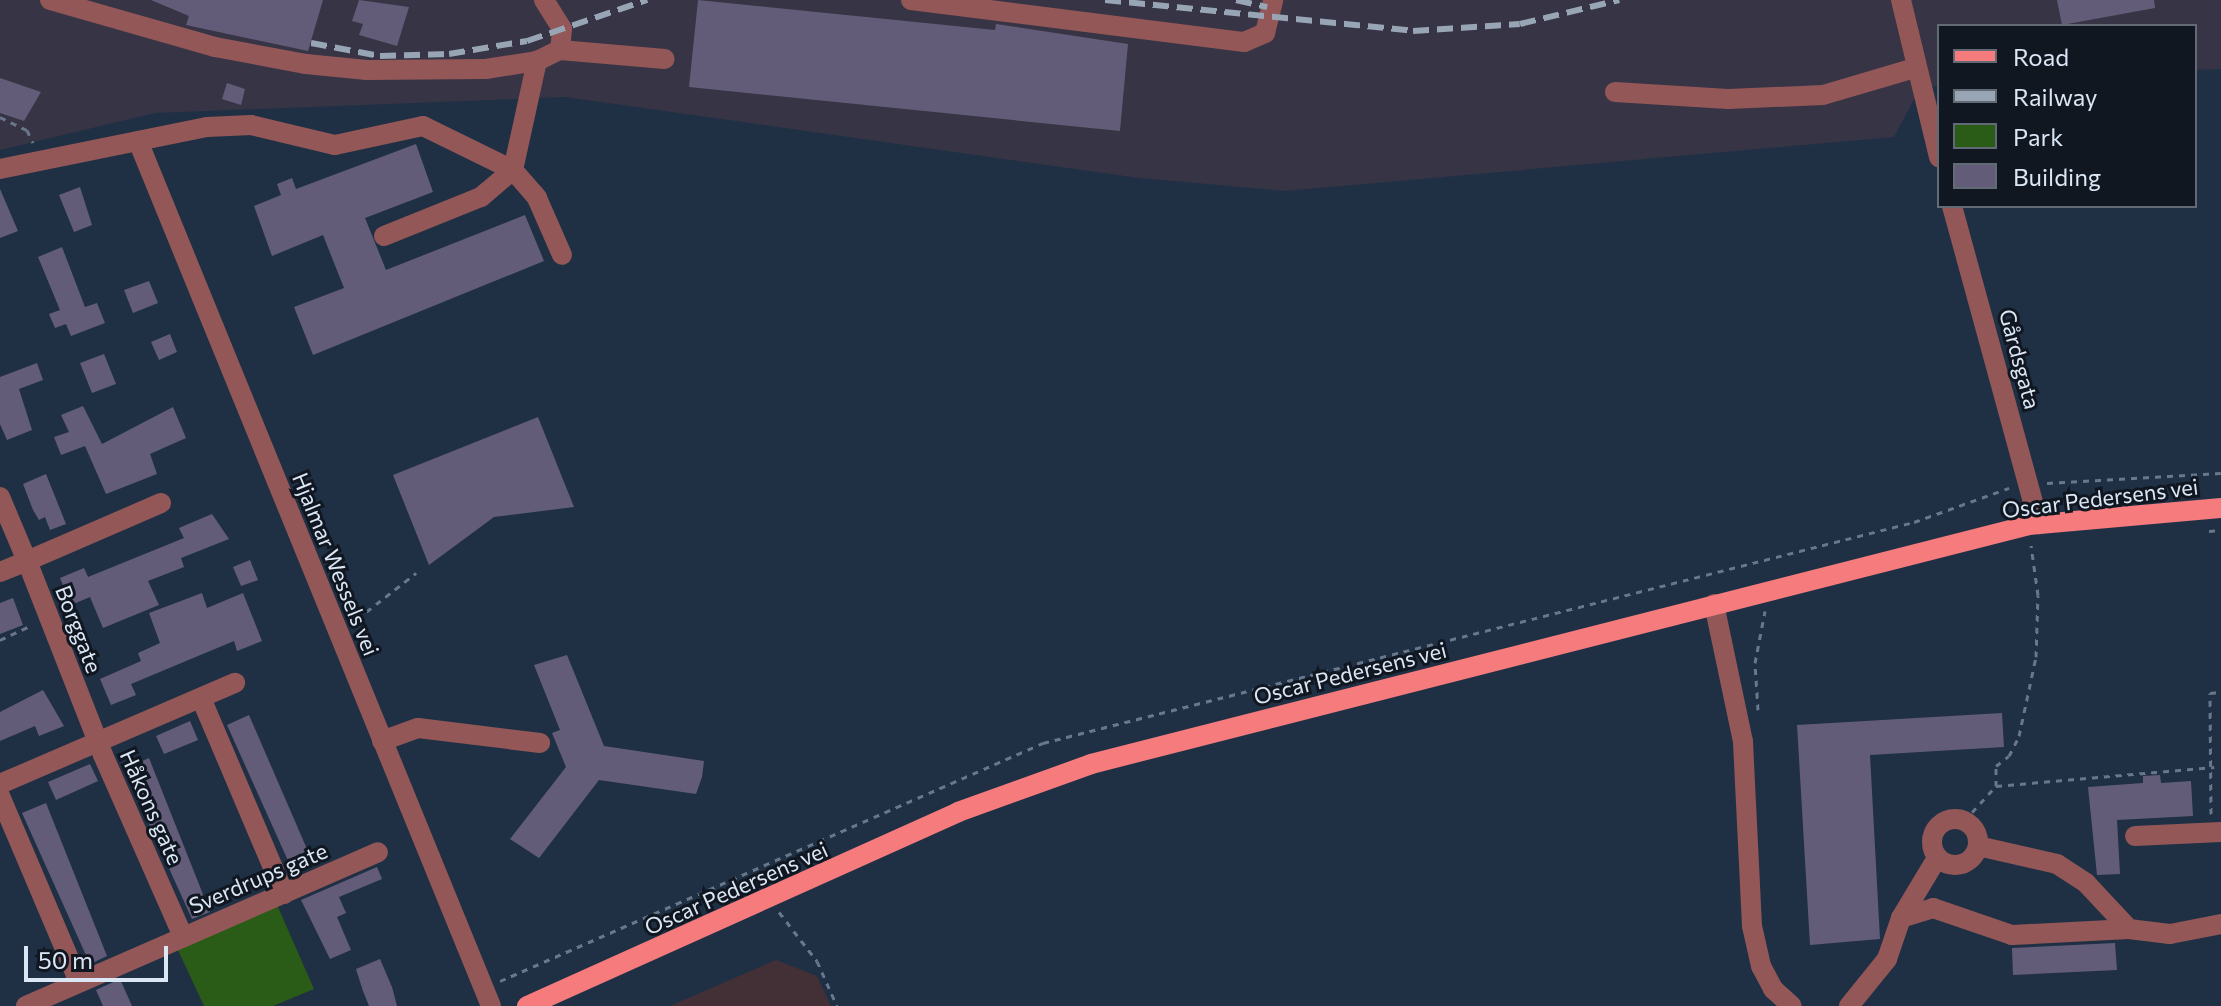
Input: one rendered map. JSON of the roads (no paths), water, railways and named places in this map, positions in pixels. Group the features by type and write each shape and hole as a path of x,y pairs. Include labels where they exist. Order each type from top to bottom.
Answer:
{"main road":[{"name":"Oscar Pedersens vei","path":"527,1006 774,899 958,812 1091,764 2034,525 2221,508"}],"street":[{"path":"50,0 215,47 306,64 446,71 537,61 560,50 665,59"},
{"path":"544,0 562,29 560,50"},
{"path":"911,0 1244,42 1265,33 1273,0"},
{"path":"1901,0 1937,150"},
{"path":"384,236 481,197 513,170 537,61"},
{"path":"1615,92 1728,99 1823,95 1915,68"},
{"path":"0,169 138,141 251,125 335,145 423,126 513,170 537,198 562,255"},
{"name":"Hjalmar Wessels vei","path":"138,141 491,1006"},
{"name":"Gårdsgata","path":"1953,208 2029,482 2034,525"},
{"name":"Borggate","path":"0,497 97,741"},
{"path":"0,572 161,503"},
{"path":"1714,604 1743,742 1752,926 1761,966 1773,989 1792,1006"},
{"name":"Håkons gate","path":"0,784 235,683"},
{"path":"201,698 284,894"},
{"path":"382,741 418,728 540,743"},
{"name":"Håkons gate","path":"97,741 183,936"},
{"path":"0,796 79,982"},
{"path":"1949,820 1964,821 1975,831 1978,846 1971,859 1958,866 1937,858 1931,844 1936,828 1949,820"},
{"path":"2135,836 2215,831"},
{"path":"1978,846 2057,864 2086,883 2129,929"},
{"name":"Sverdrups gate","path":"26,1006 378,852"},
{"path":"1849,1006 1887,959 1901,918 1937,858"},
{"path":"1901,918 1933,908 2012,935 2129,929 2170,934 2221,924"}],"railway":[{"path":"311,43 380,56 449,54 527,41 647,0"},
{"path":"1105,0 1413,31 1520,24 1619,0"},
{"path":"1236,0 1267,7"}]}
